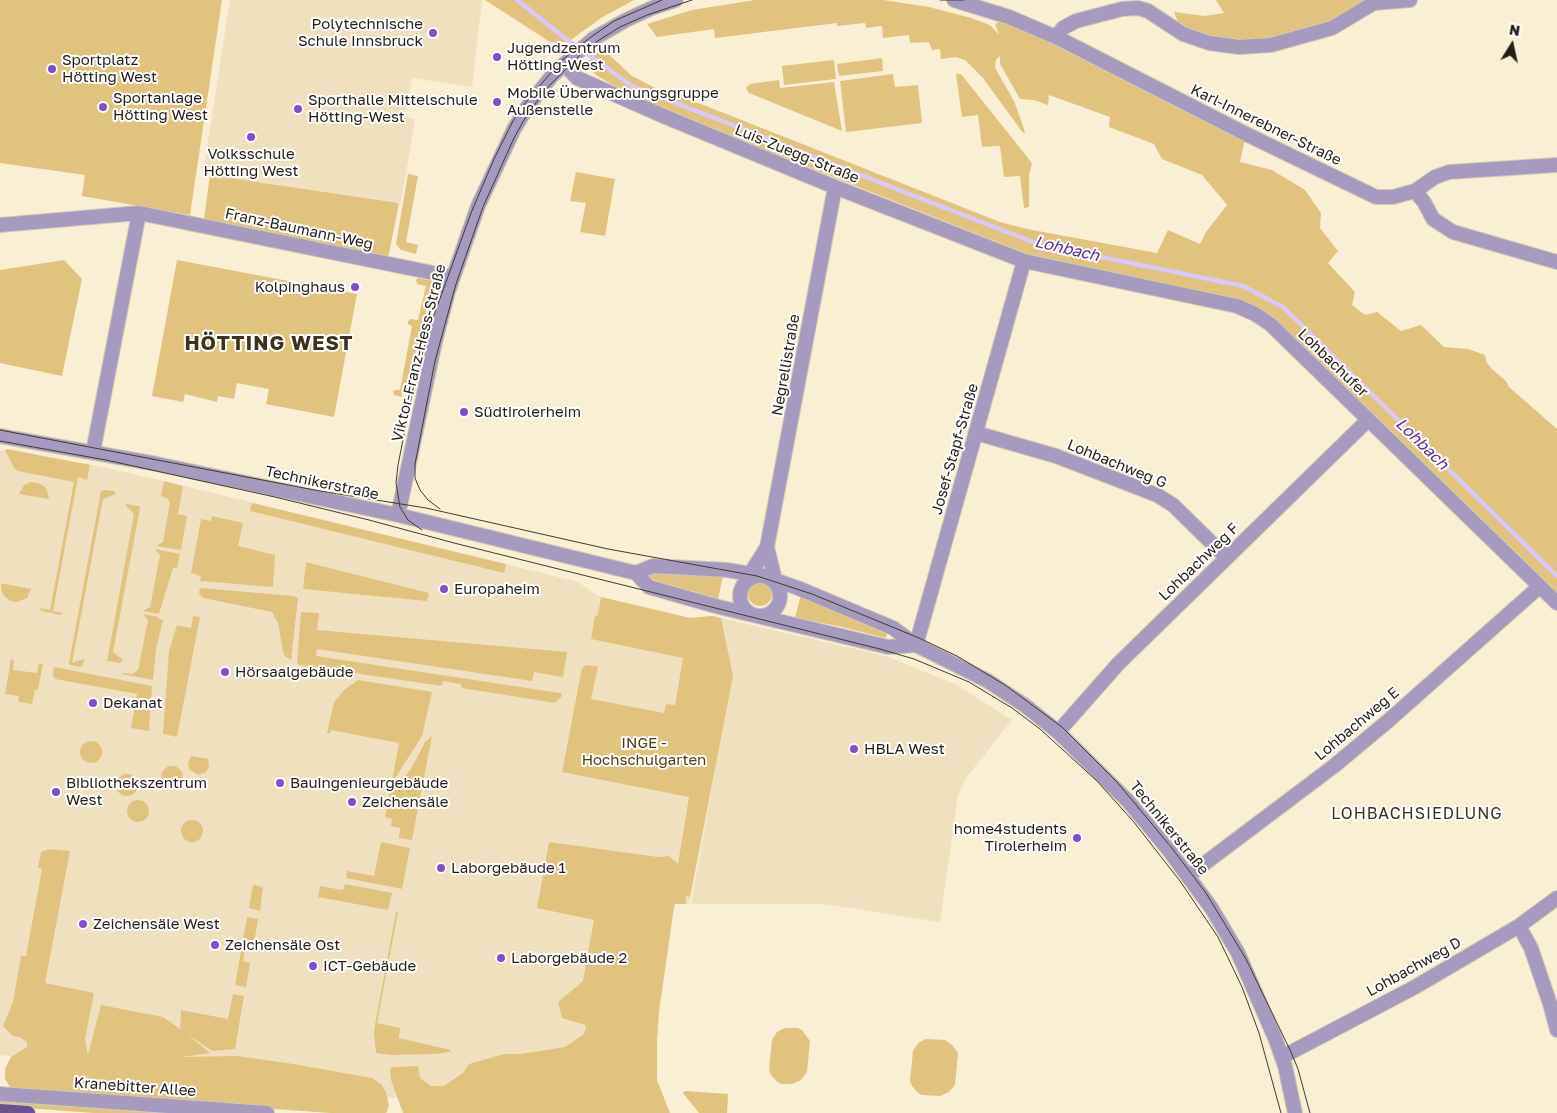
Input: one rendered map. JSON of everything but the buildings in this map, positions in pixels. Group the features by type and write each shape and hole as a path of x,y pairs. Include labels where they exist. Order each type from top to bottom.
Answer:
{"main road":[{"path":"0,1111 28,1113"}],"street":[{"name":"Viktor-Franz-Hess-Straße","path":"398,515 435,342 453,277 478,206 510,137 536,96 564,64 578,52 594,39 626,20 676,0"},
{"name":"Karl-Innerebner-Straße","path":"954,0 978,3 1056,37 1246,134 1376,197 1393,197 1415,191"},
{"path":"1056,37 1064,28 1076,21 1122,9 1138,8 1148,11 1183,34 1209,43 1239,47 1271,45 1332,28 1377,1 1410,0"},
{"name":"Luis-Zuegg-Straße","path":"564,64 577,78 835,188 1024,261"},
{"path":"1557,165 1449,172 1435,177 1415,191 1424,202 1433,219 1454,232 1557,262"},
{"name":"Negrellistraße","path":"762,579 835,188"},
{"path":"93,452 139,213"},
{"name":"Franz-Baumann-Weg","path":"0,225 105,214 139,213 453,277"},
{"name":"Lohbachufer","path":"1024,261 1237,306 1255,314 1270,324 1557,603"},
{"name":"Josef-Stapf-Straße","path":"916,645 1024,261"},
{"name":"Lohbachweg F","path":"1058,732 1118,664 1368,420"},
{"name":"Lohbachweg G","path":"976,434 1056,456 1157,495 1173,505 1227,558"},
{"name":"Technikerstraße","path":"0,436 157,464 398,515 636,573 649,587 719,607 888,647 916,645"},
{"name":"Negrellistraße","path":"762,579 767,548"},
{"name":"Technikerstraße","path":"636,573 653,566 727,570 762,579 893,628 916,645 988,681 1027,707 1058,732 1128,801 1212,909 1238,953 1282,1057 1295,1113"},
{"path":"762,579 779,596 775,608 765,615 755,615 746,610 740,600 742,588 762,579"},
{"name":"Lohbachweg E","path":"1188,876 1334,766 1540,587"},
{"name":"Lohbachweg D","path":"1282,1057 1415,987 1519,926 1557,898"},
{"path":"1519,926 1531,948 1557,1030"},
{"name":"Kranebitter Allee","path":"0,1094 267,1113"}],"shaded area":[{"path":"230,0 482,0 472,87 412,78 405,117 415,119 401,203 203,174"},
{"path":"0,450 89,464 164,481 575,581 598,596 690,618 712,616 886,656 955,684 1012,720 966,778 958,795 940,922 823,904 691,904 715,770 689,904 675,904 674,907 659,1011 657,1039 391,1098 0,1055"}],"green space":[{"name":"Sportanlage Hötting West","path":"0,0 222,0 190,215 82,196 85,175 0,163"},
{"path":"485,0 634,0 601,18 568,42 550,42"},
{"path":"755,0 883,0 929,7 971,18 990,25 999,35 995,24 1009,17 1246,134 1240,162 1272,170 1305,190 1321,213 1320,228 1338,251 1328,263 1355,292 1352,305 1365,315 1377,312 1401,331 1421,325 1444,347 1468,349 1485,355 1487,363 1506,381 1509,387 1557,429 1557,603 1255,314 1073,272 677,115 611,84 596,75 587,65 587,62 602,48 632,76 659,90 701,104 1000,222 1027,229 1157,253 1168,230 1200,244 1206,232 1227,205 1202,175 1162,159 1154,144 1109,127 1110,117 1049,95 1048,105 1034,100 1020,99 1000,64 1000,56 996,60 995,68 1014,101 1025,132 1023,133 983,78 965,60 956,57 941,59 940,49 932,50 929,42 910,43 909,35 883,38 882,26 866,28 865,23 837,26 837,23 715,38 714,29 657,37 647,24 692,10"},
{"path":"1216,0 1379,0 1343,22 1271,45 1183,34 1174,12 1205,16 1224,13"},
{"path":"882,58 883,71 839,76 837,64"},
{"path":"834,60 836,79 784,85 782,66"},
{"path":"893,74 895,87 918,85 922,123 846,132 840,81"},
{"path":"956,74 961,74 1032,163 1029,175 1029,207 1024,208 1020,176 1004,177 1000,146 982,147 978,115 962,117"},
{"path":"779,80 780,88 834,82 842,131 749,93 746,88 750,84"},
{"path":"576,172 615,179 605,236 580,232 586,203 570,201"},
{"path":"408,174 418,176 406,242 418,245 416,254 401,250 396,244"},
{"path":"210,175 399,203 388,258 203,226"},
{"path":"64,260 82,279 62,376 0,363 0,270"},
{"path":"177,260 357,294 334,417 266,404 269,389 237,383 234,399 218,396 217,402 185,394 183,402 152,396"},
{"path":"418,278 432,281 433,286 405,392 402,394 402,397 394,395 393,392 400,390 412,326 408,324 408,321 411,319 418,320 426,286 417,284 416,280"},
{"path":"5,450 90,465 87,480 78,477 53,611 63,613 61,615 42,611 39,608 50,610 74,482 18,471 14,468"},
{"path":"164,481 183,486 178,514 187,516 181,550 156,546 163,542 170,503 167,498 161,496"},
{"path":"30,482 44,486 49,499 19,494 24,485"},
{"path":"101,491 114,491 116,494 103,499 72,663 84,659 83,665 80,667 70,665 69,663"},
{"path":"252,503 506,564 504,573 250,511"},
{"path":"126,504 139,506 140,508 113,652 123,660 120,663 107,661 134,514"},
{"path":"212,516 243,523 238,546 275,555 273,587 200,581 201,576 191,573 201,519 211,521"},
{"path":"155,549 180,554 177,568 173,568 159,614 143,611 150,607 160,555"},
{"path":"306,562 429,593 427,601 303,589"},
{"path":"651,572 723,576 718,599 651,579 649,577"},
{"path":"760,582 768,586 772,594 768,602 760,606 752,602 748,594 752,586"},
{"path":"1,584 31,589 27,598 17,602 11,601 2,592"},
{"path":"200,588 294,596 298,598 291,660 283,652 278,623 272,612 203,598 199,593"},
{"path":"801,594 888,630 886,638 795,618"},
{"name":"INGE - Hochschulgarten","path":"601,597 690,618 712,616 721,618 733,676 690,897 686,896 686,904 675,904 674,907 659,1011 657,1080 670,1113 403,1113 391,1080 390,1069 393,1067 418,1066 420,1078 431,1086 444,1086 463,1073 469,1064 504,1054 521,1054 565,1047 584,1034 585,1025 562,1018 558,1002 583,981 594,920 537,908 549,842 658,857 669,856 678,864 689,797 562,772 582,668 586,665 598,666 591,699 664,713 666,704 675,705 683,658 591,639"},
{"path":"301,612 319,613 317,630 567,652 563,677 534,672 532,681 317,649 316,656 562,693 561,697 555,703 462,688 461,684 443,681 442,686 299,665 297,663"},
{"path":"143,614 159,617 159,619 163,620 156,649 153,680 121,674 132,674 138,670 148,620"},
{"path":"193,616 200,617 177,737 163,734 169,651 177,625 191,628"},
{"path":"11,659 14,660 13,670 37,673 39,663 43,664 38,689 35,690 32,704 18,702 19,696 5,694"},
{"path":"54,667 152,686 149,731 131,728 137,694 55,679 53,676"},
{"path":"358,680 432,692 422,736 392,781 399,743 331,730 330,733 327,733 334,702 344,690"},
{"path":"432,736 412,840 399,838 400,828 391,826 392,819 385,817 391,787 396,788 411,769 425,742"},
{"path":"91,741 101,748 102,752 95,762 91,763 81,756 80,752 87,742"},
{"path":"191,756 208,759 209,767 205,773 198,775 189,769 188,763"},
{"path":"172,766 182,773 183,777 176,787 172,788 162,781 161,777 168,767"},
{"path":"127,774 137,781 138,785 131,795 127,796 117,789 116,785 123,775"},
{"path":"138,800 148,807 149,811 142,821 138,822 128,815 127,811 134,801"},
{"path":"192,820 202,827 203,831 196,841 192,842 182,835 181,831 188,821"},
{"path":"381,842 410,848 402,889 346,878 347,871 374,876"},
{"path":"49,849 70,851 45,983 94,993 85,1039 88,1055 101,1005 163,1017 180,1029 181,1010 228,1019 233,994 244,996 235,1049 212,1051 187,1034 210,1053 181,1057 237,1056 372,1078 381,1084 386,1092 389,1106 386,1113 331,1113 18,1091 10,1087 5,1079 5,1069 11,1057 27,1047 27,1042 13,1036 3,1026 13,1002 21,956 26,956 42,869 38,868 41,852"},
{"path":"345,884 392,893 388,910 318,897 320,886 343,890"},
{"path":"253,885 263,887 260,911 249,908"},
{"path":"396,912 398,912 377,1023 400,1028 399,1038 451,1050 449,1052 390,1055 376,1053 375,1025"},
{"path":"247,917 258,919 254,944 246,943 243,961 250,963 246,987 235,985"},
{"path":"785,1028 798,1028 802,1030 810,1041 807,1072 801,1080 792,1084 777,1082 769,1070 772,1040 777,1032"},
{"path":"926,1039 945,1040 958,1053 955,1085 949,1092 940,1096 918,1093 910,1081 913,1051 918,1043"},
{"path":"685,1091 728,1094 727,1113 699,1113 683,1093"},
{"path":"0,1101 160,1113 94,1113 0,1106"}],"waterway":[{"name":"Lohbach","path":"517,0 566,39 632,86 1038,244 1243,286 1283,307 1557,576"}],"tram line":[{"path":"422,530 408,520 400,507 396,483 398,465 414,384 430,326 471,213 494,159 513,121 525,103 561,61 614,21 662,0"},
{"path":"596,42 620,27 647,15 692,0"},
{"path":"940,0 964,0"},
{"path":"440,509 428,500 420,490 415,478 415,464 435,361 456,284 483,207 514,138 545,90 581,54"},
{"path":"0,430 320,491 426,508 608,549 757,576 812,594 919,638 957,656 1005,685 1062,727 1117,782 1171,847 1206,893 1246,959 1291,1052 1298,1069 1310,1113"},
{"path":"0,441 106,460 275,497 369,520 880,649 914,659 969,682 1012,708 1040,729 1097,781 1133,821 1180,881 1218,937 1242,987 1259,1033 1281,1113"}],"place":[{"name":"Polytechnische Schule Innsbruck","path":"433,33"},
{"name":"Jugendzentrum Hötting-West","path":"497,57"},
{"name":"Sportplatz Hötting West","path":"52,69"},
{"name":"Mobile Überwachungsgruppe Außenstelle","path":"497,102"},
{"name":"Sportanlage Hötting West","path":"103,107"},
{"name":"Sporthalle Mittelschule Hötting-West","path":"298,109"},
{"name":"Volksschule Hötting West","path":"251,137"},
{"name":"Kolpinghaus","path":"355,287"},
{"name":"Südtirolerheim","path":"464,412"},
{"name":"Europaheim","path":"444,589"},
{"name":"Hörsaalgebäude","path":"225,672"},
{"name":"Dekanat","path":"93,703"},
{"name":"HBLA West","path":"854,749"},
{"name":"Bauingenieurgebäude","path":"280,783"},
{"name":"Bibliothekszentrum West","path":"56,792"},
{"name":"Zeichensäle","path":"352,802"},
{"name":"home4students Tirolerheim","path":"1077,838"},
{"name":"Laborgebäude 1","path":"441,868"},
{"name":"Zeichensäle West","path":"83,924"},
{"name":"Zeichensäle Ost","path":"215,945"},
{"name":"Laborgebäude 2","path":"501,958"},
{"name":"ICT-Gebäude","path":"313,966"}],"district":[{"name":"HÖTTING WEST","path":"269,344"},
{"name":"LOHBACHSIEDLUNG","path":"1417,814"}]}
